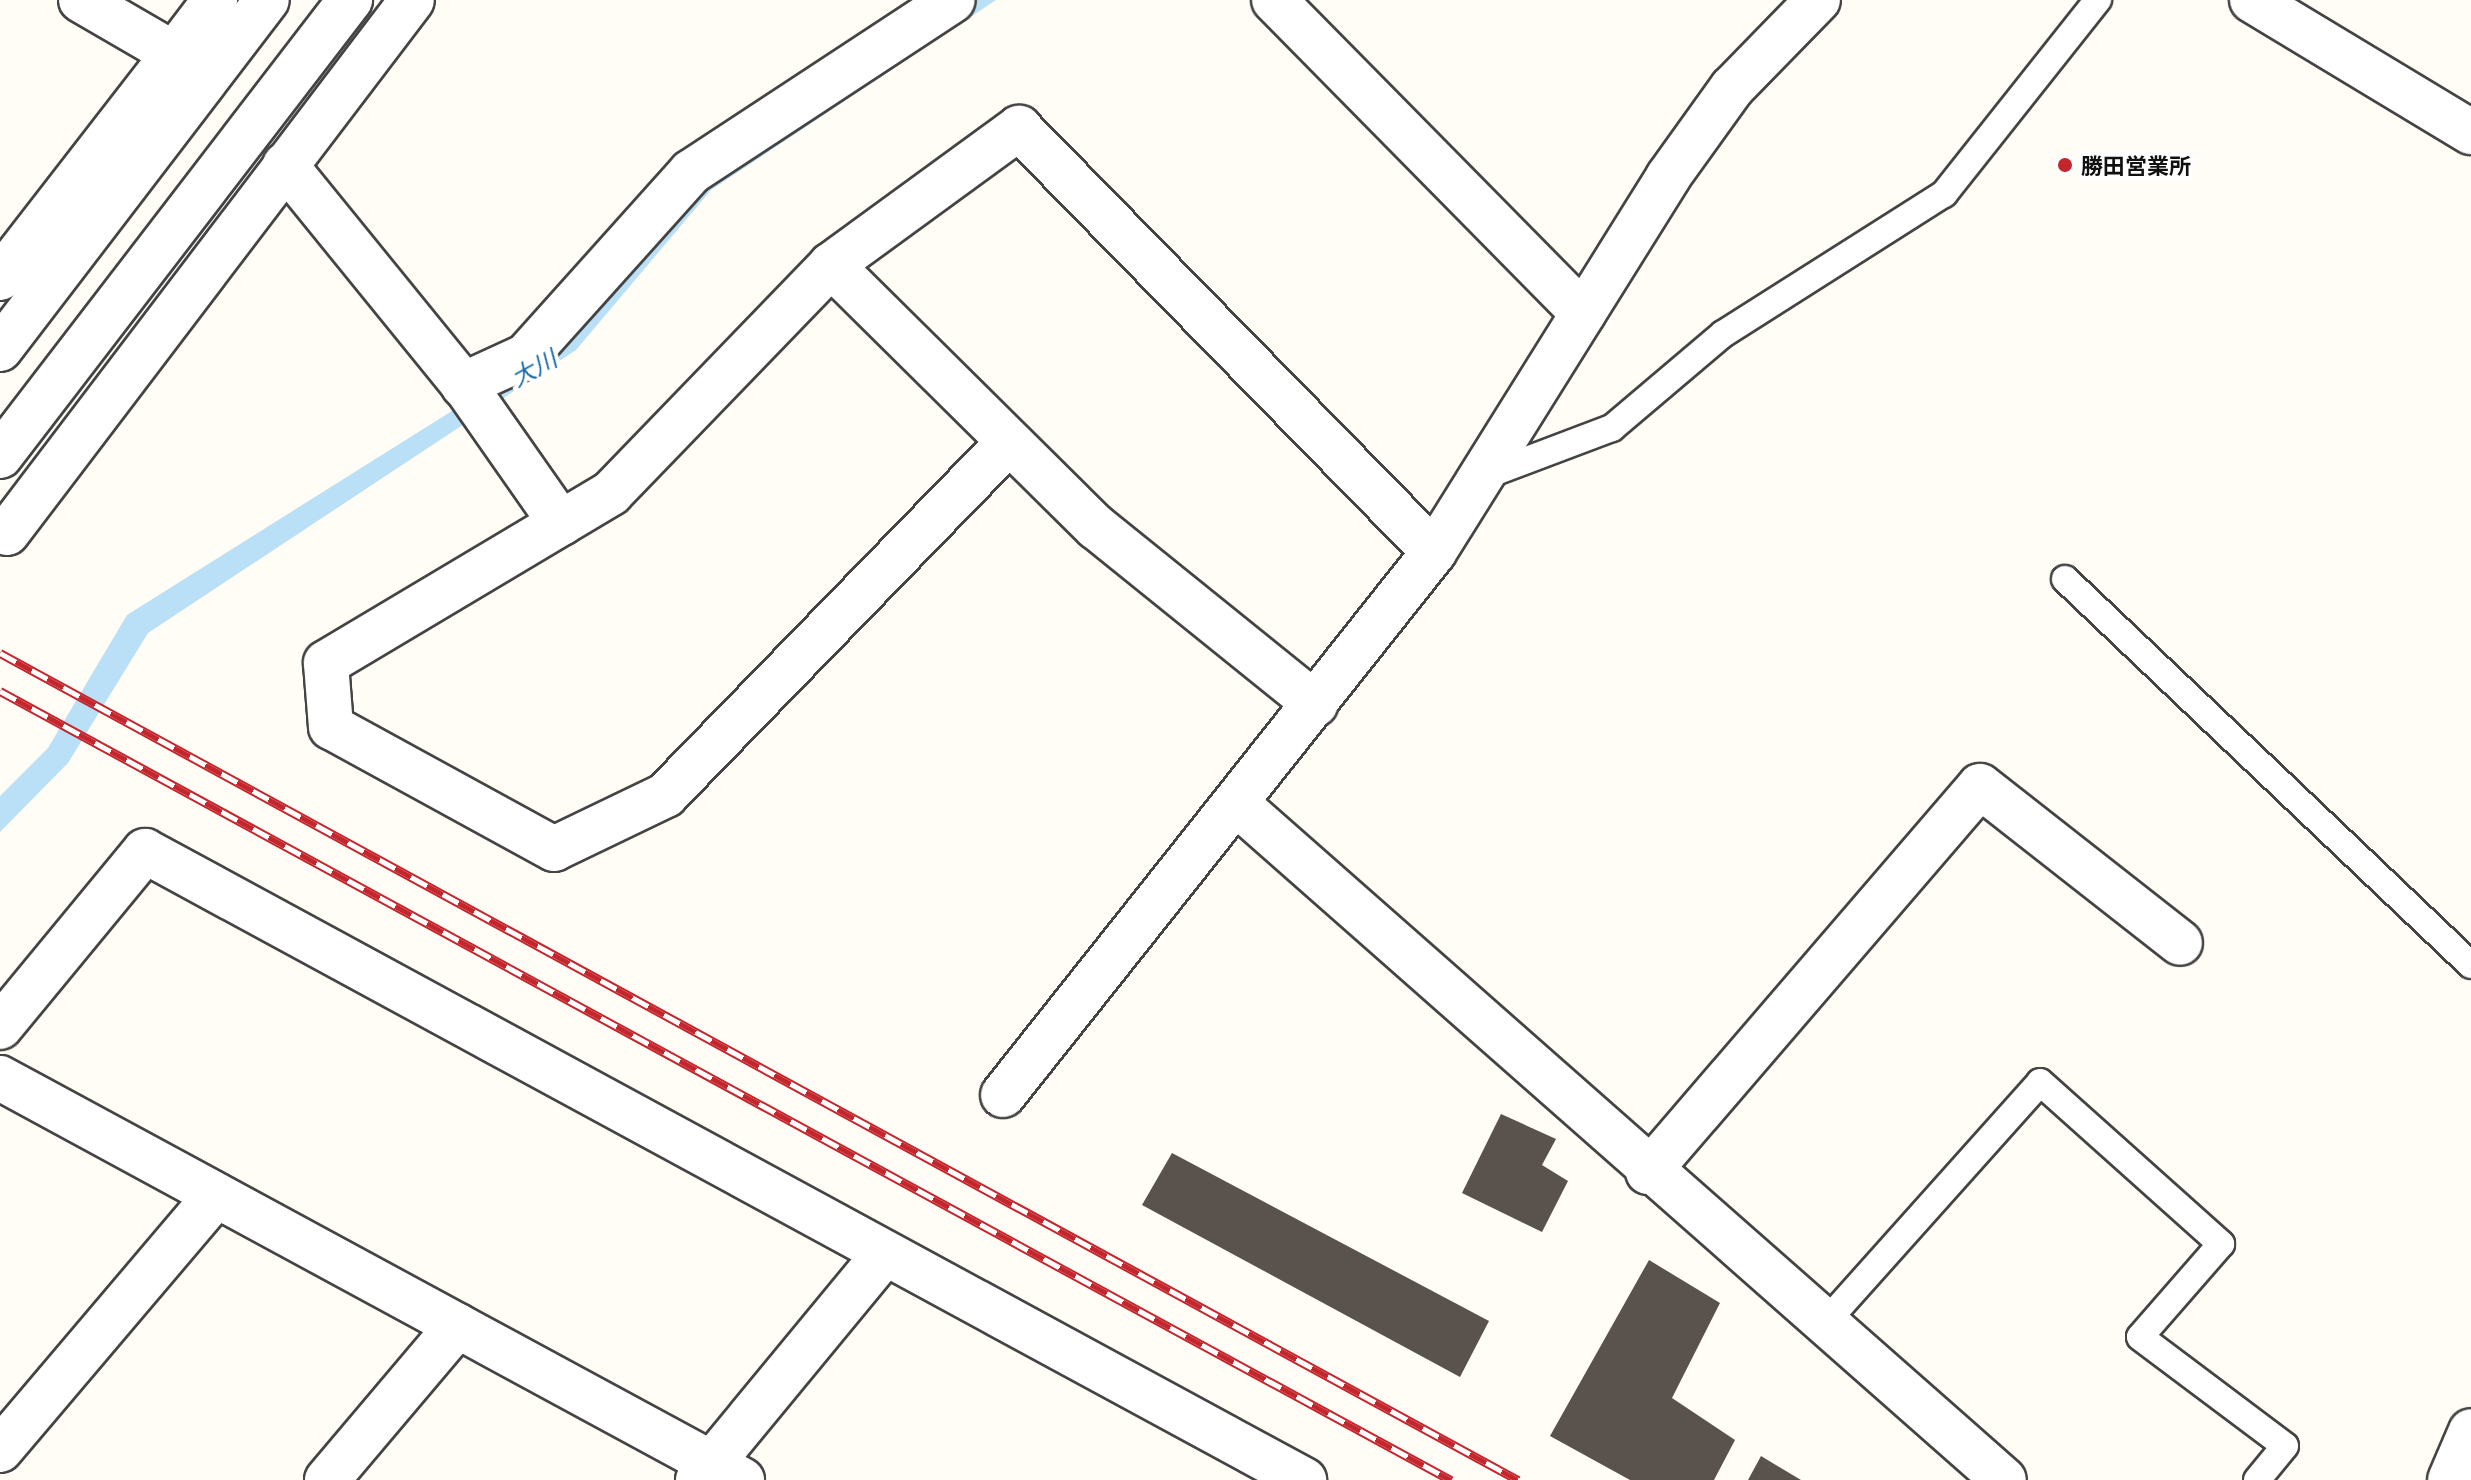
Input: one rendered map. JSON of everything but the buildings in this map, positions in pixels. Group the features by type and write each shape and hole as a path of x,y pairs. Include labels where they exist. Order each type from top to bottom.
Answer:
{"street":[{"path":"81,0 174,54"},
{"path":"0,278 215,0"},
{"path":"0,349 267,0"},
{"path":"0,456 350,0"},
{"path":"7,533 412,0"},
{"path":"472,396 526,356 691,172 953,0"},
{"path":"1274,0 1583,313"},
{"path":"1003,1095 1434,552 1583,313 1732,88 1818,0"},
{"path":"2252,0 2471,132"},
{"path":"1006,445 666,795 554,849 331,727 326,663 611,493 831,265 1019,128 1434,552"},
{"path":"285,165 472,396 561,523"},
{"path":"831,265 1006,445 1315,704"},
{"path":"1648,1172 1980,786 2180,943"},
{"path":"1237,804 1648,1172 2004,1480"},
{"path":"0,1027 145,851 1304,1480"},
{"path":"0,1078 457,1326 717,1474 884,1254"},
{"path":"0,1450 216,1195"},
{"path":"327,1480 457,1326"},
{"path":"2450,1480 2471,1431"}],"lane":[{"path":"1482,477 1612,428 1723,334 1944,194 2098,0"},
{"path":"2065,579 2471,965"},
{"path":"1824,1324 2040,1082 2221,1244 2140,1337 2285,1446 2257,1480"}],"water":[{"name":"大川","path":"966,0 996,0 711,190 576,350 148,633 68,763 0,832 0,796 48,748 127,615 549,350 700,181"}],"railway":[{"path":"0,653 1518,1480"},
{"path":"0,691 1451,1480"}],"place":[{"name":"勝田営業所","path":"2065,165"}]}
